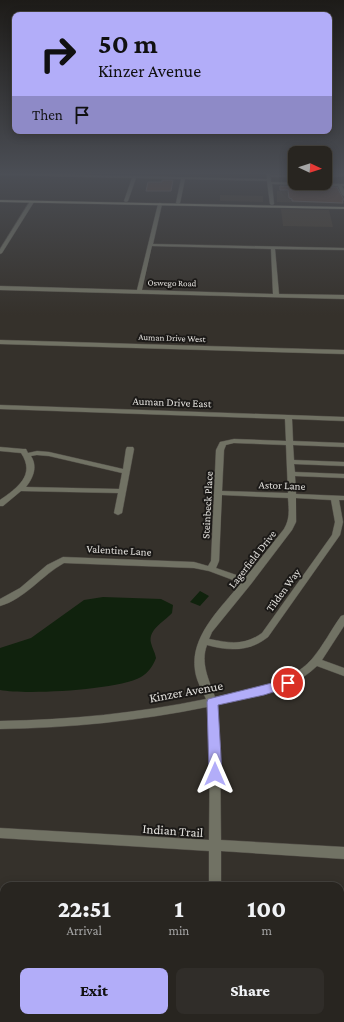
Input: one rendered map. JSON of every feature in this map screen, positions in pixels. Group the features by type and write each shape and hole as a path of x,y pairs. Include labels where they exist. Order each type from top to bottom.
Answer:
{"street":[{"path":"0,253 21,220"},
{"path":"139,291 156,220"},
{"path":"150,245 344,249"},
{"path":"273,248 276,295"},
{"name":"Oswego Road","path":"0,288 344,296"},
{"name":"Auman Drive West","path":"0,342 344,352"},
{"name":"Auman Drive East","path":"0,408 344,419"},
{"name":"Lagerfield Drive","path":"214,882 215,746 212,702 200,671 198,659 203,641 208,631 248,582 288,530 292,522 292,474 288,417"},
{"name":"Steinbeck Place","path":"211,569 215,561 220,450 225,443 234,441 289,442"},
{"path":"289,442 344,445"},
{"path":"0,449 23,451 31,468 28,480 21,489 0,504"},
{"path":"118,513 130,449"},
{"path":"26,456 37,453 49,454 126,472"},
{"path":"291,462 344,464"},
{"path":"292,474 344,476"},
{"path":"21,489 122,491"},
{"name":"Astor Lane","path":"218,493 340,498"},
{"name":"Tilden Way","path":"203,641 224,646 238,647 252,644 262,638 336,535 342,522 340,498"},
{"name":"Valentine Lane","path":"0,602 23,590 50,567 62,560 194,565 211,569 248,582"},
{"name":"Kinzer Avenue","path":"0,725 58,725 94,721 212,702 282,685 300,676 317,662 344,618"},
{"path":"317,662 344,672"},
{"name":"Indian Trail","path":"0,834 344,853"}],"shaded area":[{"path":"282,220 331,220 333,227 283,226"},
{"path":"200,591 209,596 200,606 190,602"},
{"path":"103,597 161,599 173,605 172,613 157,626 152,634 151,643 156,658 146,673 141,677 129,681 93,688 50,692 0,690 0,648 31,638 84,600"}],"route":[{"path":"215,774 212,702 264,691 288,683"}]}
